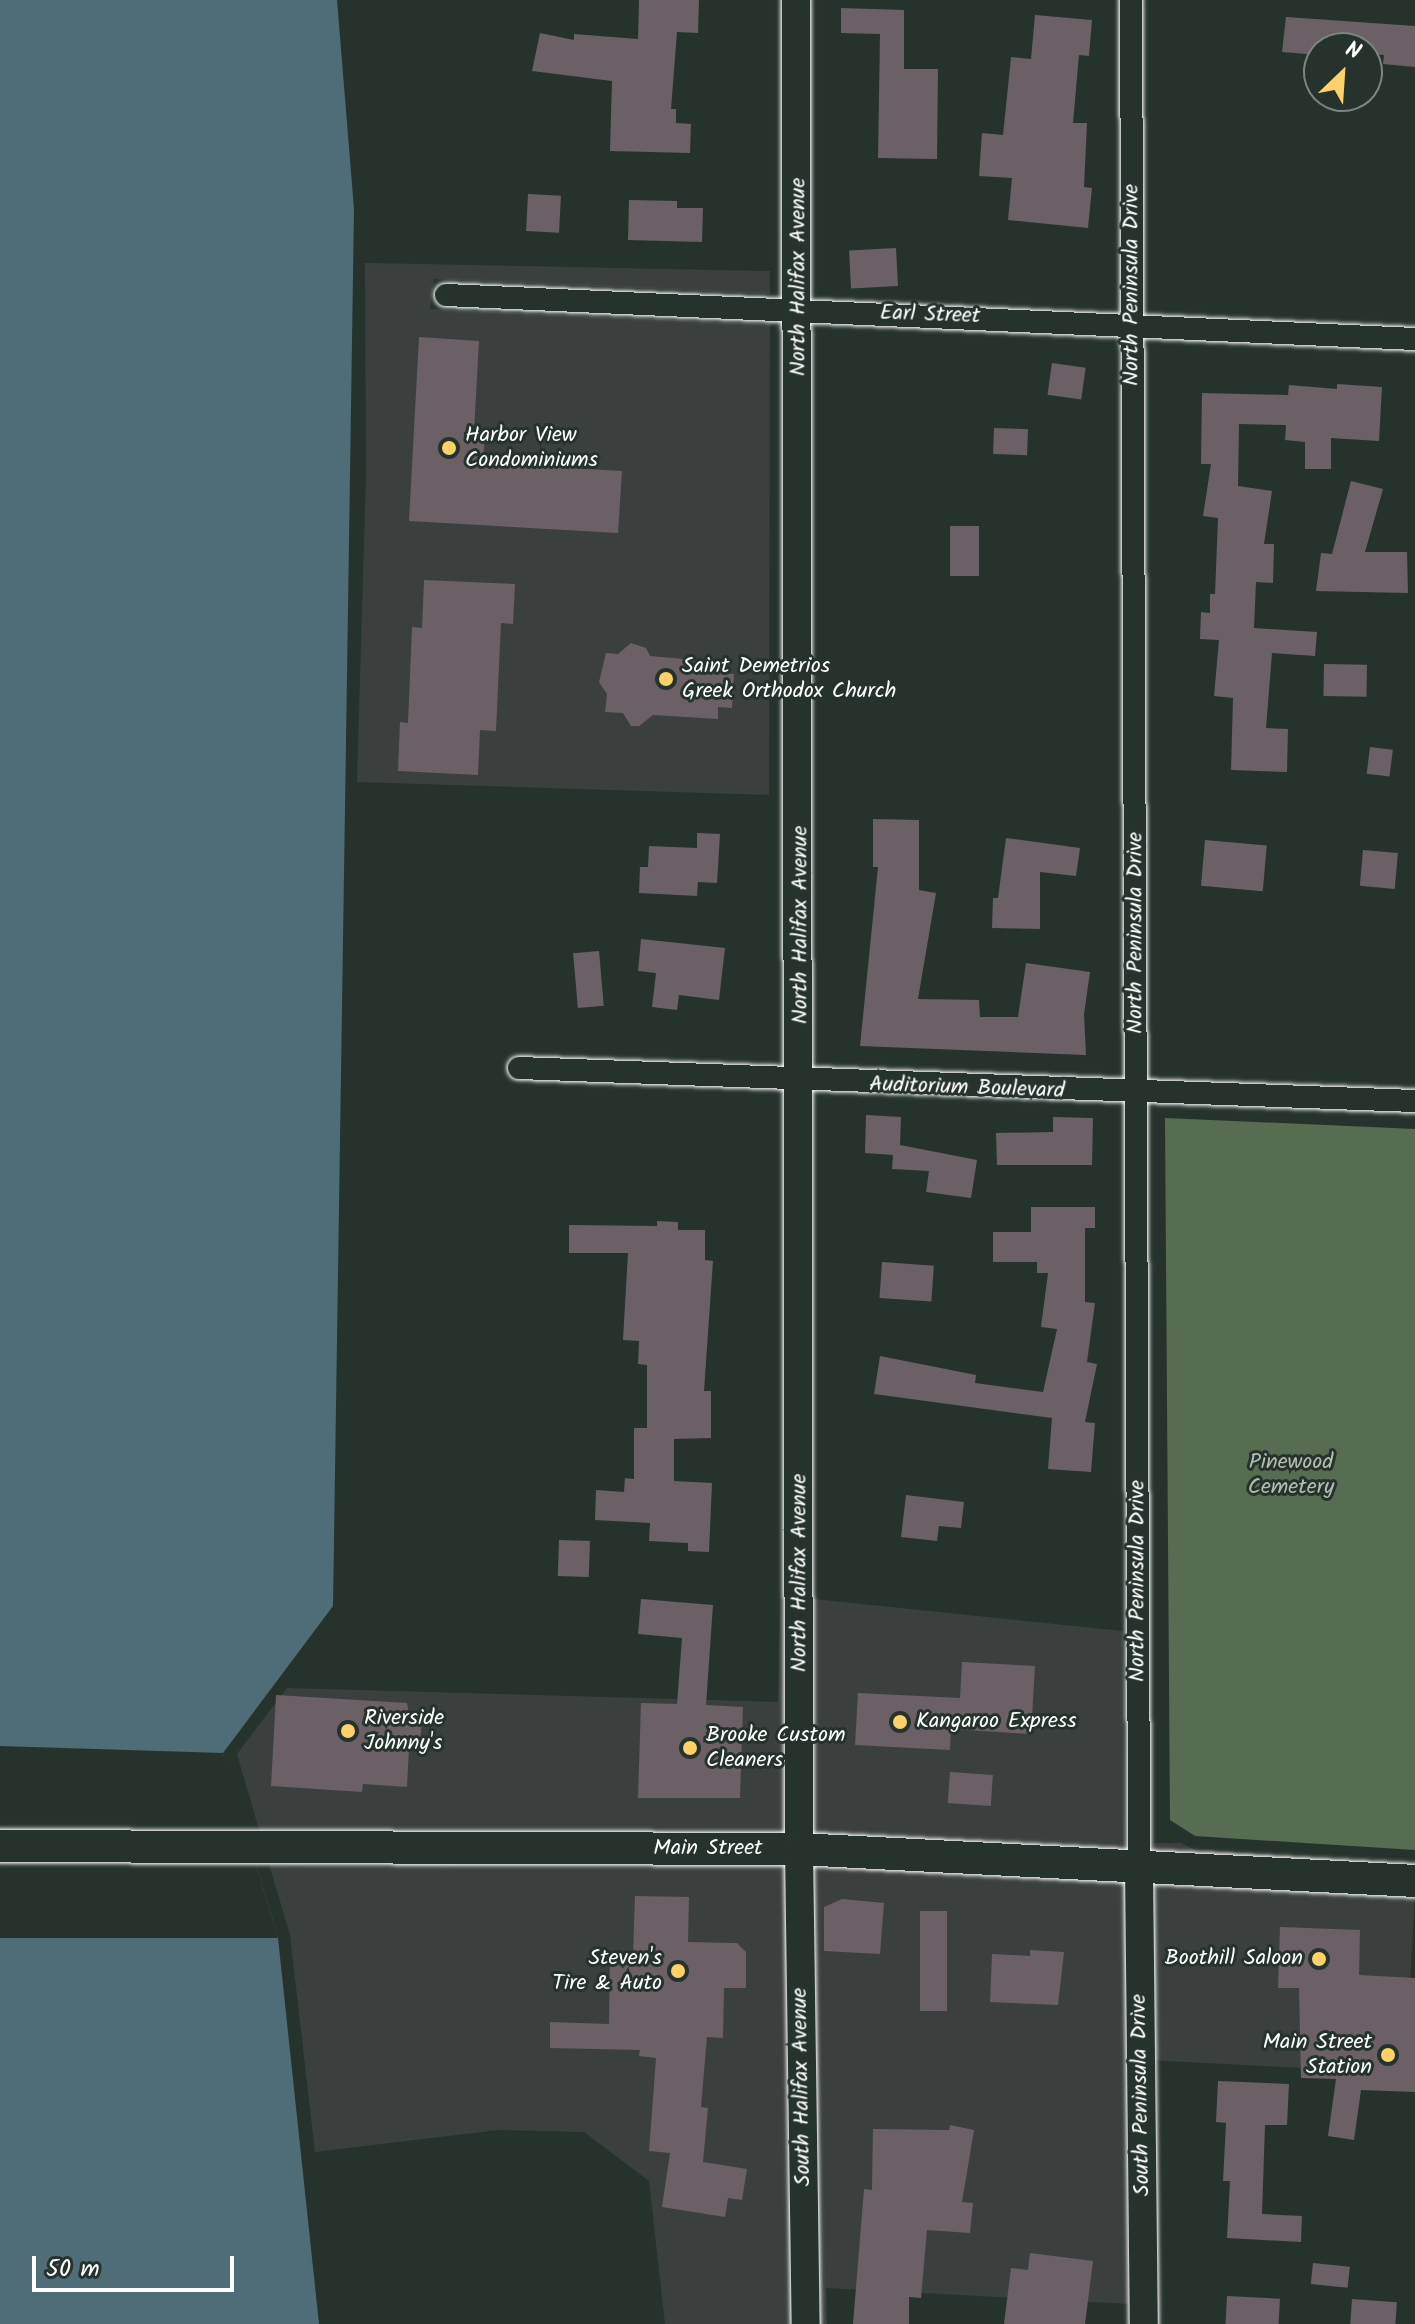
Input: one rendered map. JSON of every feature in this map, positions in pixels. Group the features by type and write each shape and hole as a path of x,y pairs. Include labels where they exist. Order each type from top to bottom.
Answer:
{"main road":[{"name":"Main Street","path":"0,1846 799,1849 1415,1881"}],"street":[{"name":"North Halifax Avenue","path":"796,0 800,310 799,1849"},
{"name":"North Peninsula Drive","path":"1131,0 1139,1867"},
{"name":"Earl Street","path":"446,295 1133,323 1415,339"},
{"name":"Auditorium Boulevard","path":"519,1068 801,1082 1415,1101"},
{"name":"South Halifax Avenue","path":"799,1849 806,2324"},
{"name":"South Peninsula Drive","path":"1139,1867 1144,2324"}],"shaded area":[{"path":"365,263 770,271 770,294 434,279 430,309 770,324 769,795 357,782 366,474"},
{"path":"780,1595 786,1596 785,1834 260,1833 237,1754 287,1688 778,1702"},
{"path":"814,1599 1123,1631 1125,1851 813,1834"},
{"path":"1153,1843 1181,1843 1193,1849 1415,1866 1153,1852"},
{"path":"269,1864 785,1865 792,2324 665,2324 649,2181 584,2132 498,2130 315,2152 290,1935"},
{"path":"813,1865 1125,1881 1130,2304 826,2288 827,2324 820,2324"},
{"path":"1153,1883 1415,1897 1405,2073 1144,2060"}],"green space":[{"name":"Pinewood Cemetery","path":"1165,1118 1415,1129 1415,1850 1195,1836 1170,1820"}],"water":[{"path":"0,0 337,0 354,209 333,1606 223,1753 278,1938 319,2324 0,2324"}],"pier":[{"path":"0,1746 223,1753 260,1864 256,1864 278,1938 0,1938"}],"building":[{"path":"639,0 699,0 698,33 677,32 671,109 676,109 676,123 691,124 690,153 610,151 612,81 532,71 540,33 574,40 574,34 638,39"},
{"path":"841,8 904,10 904,69 938,69 937,159 878,158 880,34 841,33"},
{"path":"1035,15 1092,20 1089,56 1079,55 1073,123 1087,123 1084,187 1092,188 1088,228 1008,220 1012,178 979,176 982,133 1003,135 1011,57 1031,59"},
{"path":"1286,17 1415,26 1415,67 1383,64 1383,32 1303,32 1303,54 1282,52"},
{"path":"528,194 561,196 559,233 526,231"},
{"path":"629,200 677,201 677,208 703,208 702,242 628,240"},
{"path":"896,248 898,286 851,288 849,250"},
{"name":"Harbor View Condominiums","path":"419,337 479,341 474,432 485,433 483,463 622,471 618,533 409,521"},
{"path":"1052,363 1086,368 1081,399 1048,395"},
{"path":"1337,384 1382,387 1379,441 1331,438 1331,469 1305,469 1305,442 1285,440 1286,425 1239,424 1238,486 1272,491 1264,544 1274,544 1273,583 1256,582 1254,628 1317,632 1315,656 1272,653 1266,728 1288,729 1287,772 1231,770 1233,698 1214,696 1219,640 1200,639 1201,612 1210,613 1210,594 1215,594 1218,518 1203,516 1211,464 1201,464 1202,393 1288,395 1289,385 1337,389"},
{"path":"994,428 1028,429 1027,455 993,454"},
{"path":"1351,481 1383,489 1365,552 1407,552 1408,593 1316,591 1321,553 1332,554"},
{"path":"950,526 979,526 979,576 950,576"},
{"path":"424,580 515,584 513,624 501,623 496,731 480,730 478,775 398,771 400,722 408,723 412,627 422,628"},
{"name":"Saint Demetrios Greek Orthodox Church","path":"631,643 646,648 650,656 719,662 718,673 734,674 732,708 718,707 718,719 653,715 639,726 631,726 623,713 605,712 607,694 599,682 606,653 618,654"},
{"path":"1324,664 1367,665 1366,697 1323,696"},
{"path":"1370,747 1393,750 1390,777 1367,774"},
{"path":"873,819 919,820 919,890 936,893 918,999 979,1000 980,1017 1018,1017 1026,963 1090,972 1084,1014 1086,1055 860,1046 878,867 873,867"},
{"path":"697,833 720,834 717,883 698,882 697,896 639,893 640,867 648,867 649,846 697,848"},
{"path":"1006,838 1080,848 1076,876 1040,872 1040,929 992,928 993,898 998,898"},
{"path":"1205,840 1267,845 1263,891 1201,886"},
{"path":"1363,850 1398,853 1395,889 1360,886"},
{"path":"641,939 725,948 719,1000 679,995 677,1010 652,1007 656,973 638,971"},
{"path":"599,951 604,1006 578,1008 573,953"},
{"path":"866,1115 901,1117 900,1145 977,1160 971,1198 926,1192 929,1171 892,1169 893,1155 865,1153"},
{"path":"1053,1117 1093,1118 1092,1165 997,1165 996,1133 1053,1132"},
{"path":"1031,1207 1095,1207 1095,1228 1085,1228 1085,1302 1095,1303 1087,1362 1097,1364 1085,1422 1095,1423 1091,1472 1048,1469 1052,1418 874,1394 880,1356 976,1375 975,1383 1043,1392 1057,1329 1041,1327 1048,1273 1037,1273 1037,1262 993,1262 993,1232 1031,1232"},
{"path":"657,1221 678,1222 678,1230 705,1230 705,1260 713,1261 704,1391 711,1391 711,1438 674,1439 674,1481 712,1483 709,1552 688,1551 688,1543 649,1541 650,1523 595,1520 596,1490 624,1492 625,1478 634,1479 634,1428 647,1428 647,1365 638,1364 639,1341 623,1340 628,1253 569,1253 569,1225 657,1226"},
{"path":"882,1262 934,1266 931,1302 879,1298"},
{"path":"906,1495 964,1502 961,1528 939,1526 937,1541 901,1537"},
{"path":"559,1540 590,1541 589,1577 558,1576"},
{"name":"Brooke Custom Cleaners","path":"641,1599 713,1605 706,1705 743,1707 740,1798 638,1798 641,1703 677,1704 682,1638 638,1634"},
{"path":"962,1662 1035,1666 1031,1734 951,1729 950,1750 855,1745 858,1693 960,1698"},
{"name":"Riverside Johnny's","path":"276,1695 407,1703 409,1713 422,1713 420,1750 409,1749 407,1787 363,1784 362,1792 271,1786"},
{"name":"Kangaroo Express","path":"950,1772 993,1775 991,1806 948,1803"},
{"path":"635,1896 689,1897 688,1942 737,1943 746,1952 746,1988 724,1988 723,2038 707,2037 701,2107 708,2108 703,2162 747,2169 742,2200 728,2198 725,2217 662,2207 670,2153 649,2151 656,2058 639,2056 640,2050 550,2048 550,2022 609,2024 610,1953 633,1954"},
{"path":"842,1899 884,1903 880,1954 824,1951 824,1907"},
{"path":"920,1911 947,1911 947,2011 920,2011"},
{"path":"1280,1927 1360,1930 1359,1975 1415,1978 1415,2092 1361,2090 1354,2140 1328,2136 1336,2079 1301,2078 1299,1988 1278,1988"},
{"path":"1030,1950 1064,1952 1058,2005 990,2002 992,1954 1030,1956"},
{"path":"1218,2081 1289,2084 1287,2125 1265,2125 1262,2214 1302,2216 1301,2242 1227,2238 1230,2181 1223,2181 1226,2123 1216,2122"},
{"path":"950,2125 974,2130 962,2202 973,2203 970,2233 927,2230 921,2298 909,2297 909,2324 853,2324 864,2189 872,2190 873,2129 949,2130"},
{"path":"1030,2253 1093,2261 1085,2324 1004,2324 1011,2268 1028,2270"},
{"path":"1313,2263 1350,2267 1348,2288 1311,2284"},
{"path":"1227,2296 1280,2299 1279,2324 1226,2324"},
{"path":"1352,2299 1397,2302 1395,2324 1350,2324"}],"place":[{"name":"Harbor View Condominiums","path":"449,448"},
{"name":"Saint Demetrios Greek Orthodox Church","path":"666,679"},
{"name":"Kangaroo Express","path":"900,1722"},
{"name":"Riverside Johnny's","path":"348,1731"},
{"name":"Brooke Custom Cleaners","path":"690,1748"},
{"name":"Boothill Saloon","path":"1319,1959"},
{"name":"Steven's Tire & Auto","path":"678,1971"},
{"name":"Main Street Station","path":"1388,2055"}]}
